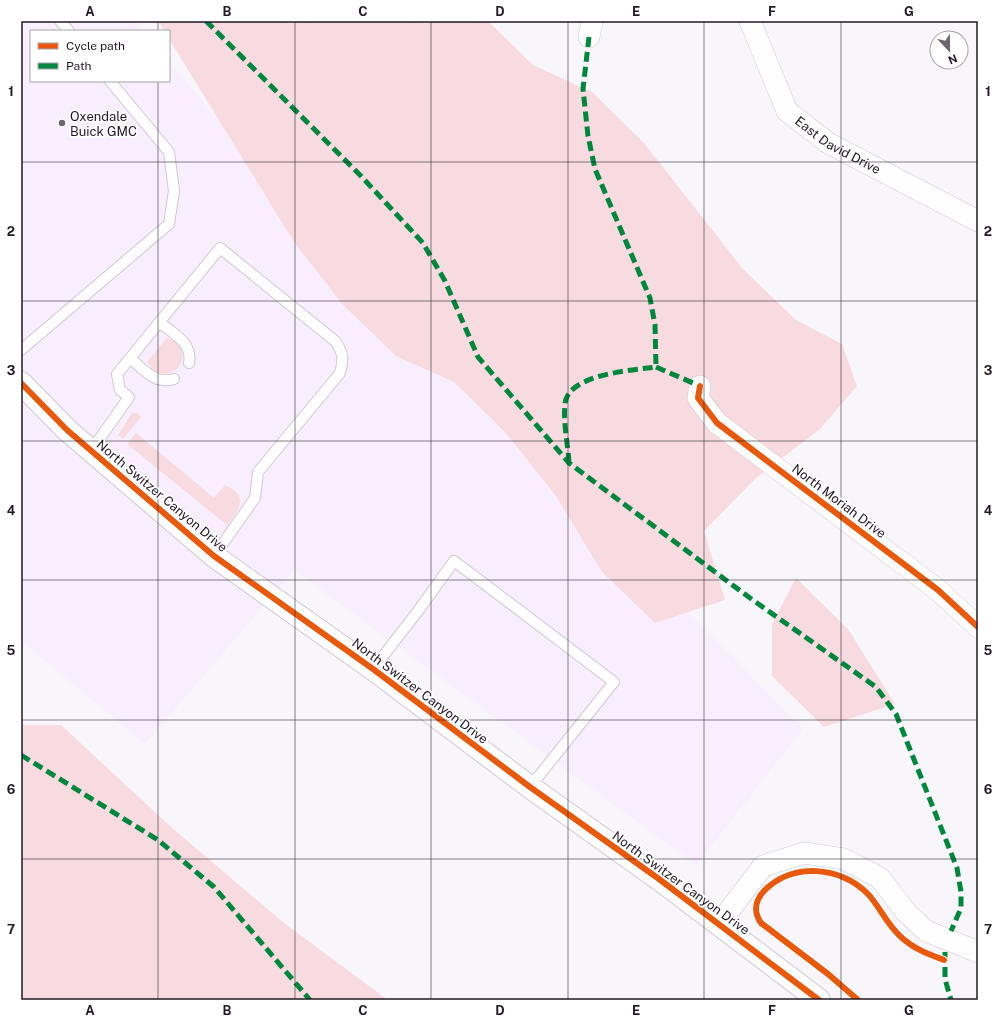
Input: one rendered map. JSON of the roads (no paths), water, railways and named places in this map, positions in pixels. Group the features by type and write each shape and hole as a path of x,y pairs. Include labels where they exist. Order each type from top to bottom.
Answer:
{"street":[{"name":"East David Drive","path":"750,21 787,111 828,143 978,221"},
{"name":"North Switzer Canyon Drive","path":"21,383 67,430 214,556 373,669 530,787 659,879 819,1000"},
{"name":"North Moriah Drive","path":"700,386 698,398 717,422 938,590 978,627"},
{"path":"719,924 762,866 804,853 844,859 880,878 906,912 926,931 978,952"}],"lane":[{"path":"60,21 68,30"},
{"path":"21,350 169,224 174,191 169,152 111,82"},
{"path":"91,451 129,398 120,390 117,374 220,248 335,341 342,351 343,362 340,373 258,472 255,498 214,556"},
{"path":"160,322 185,343 190,356 189,364"},
{"path":"130,358 156,379 161,381 174,379"},
{"path":"373,669 454,561 614,682 530,787"}],"place":[{"name":"Oxendale Buick GMC","path":"62,123"}]}
